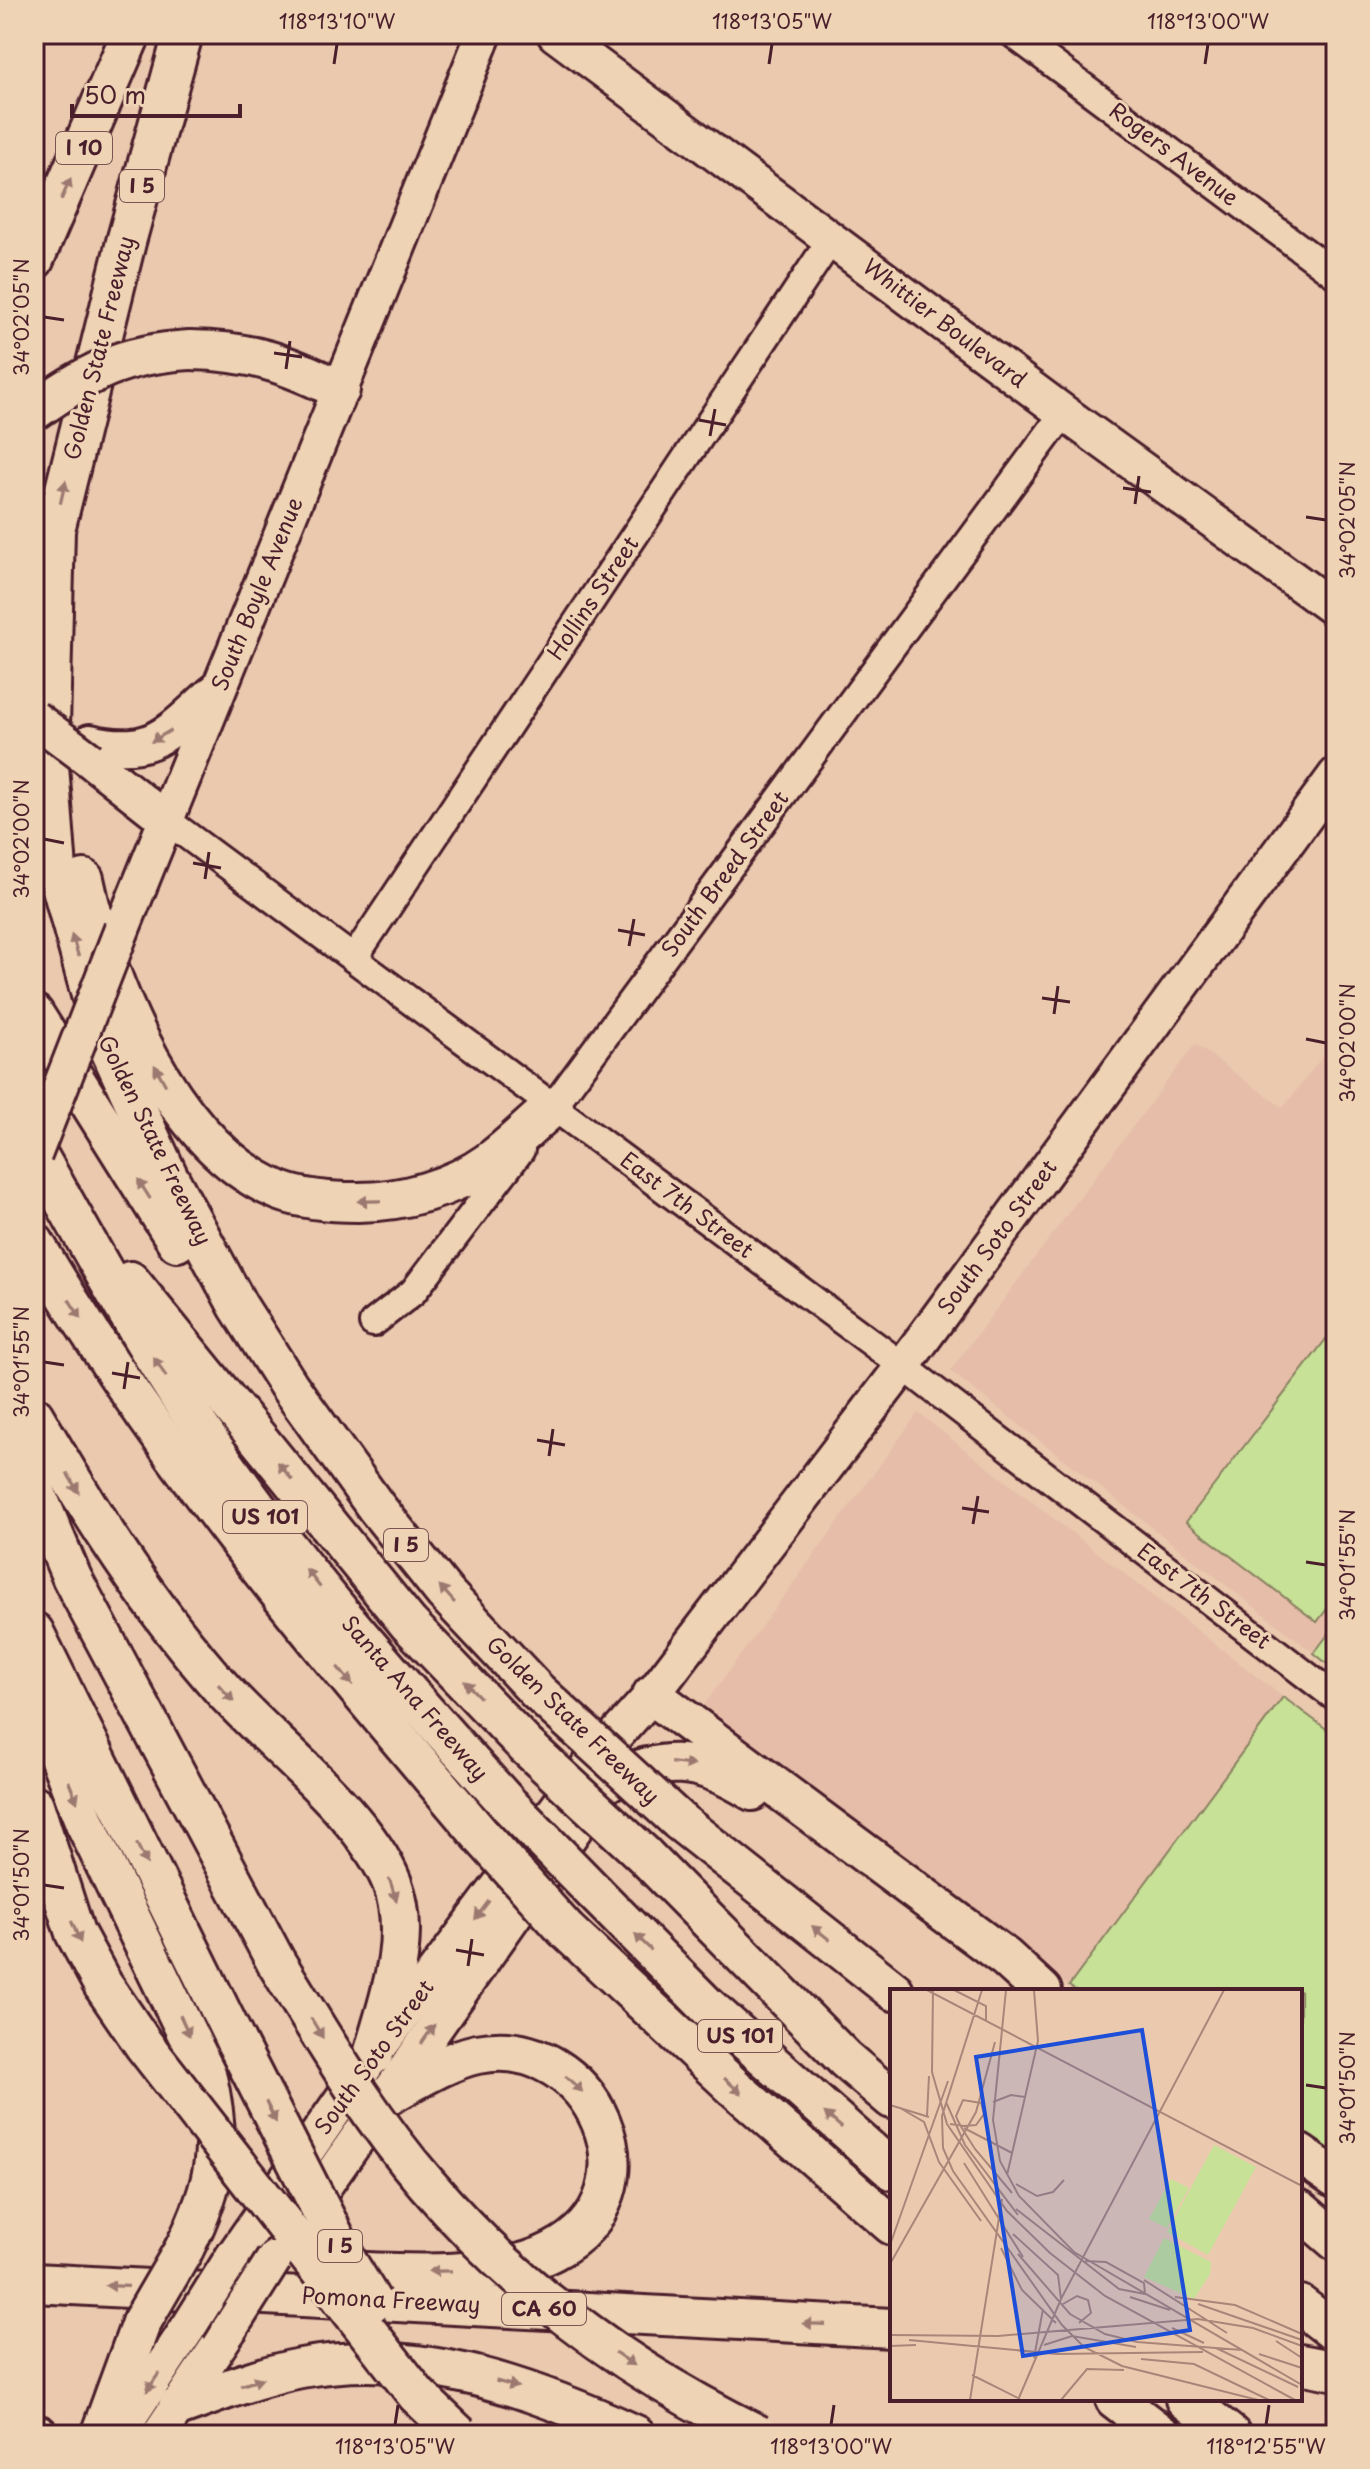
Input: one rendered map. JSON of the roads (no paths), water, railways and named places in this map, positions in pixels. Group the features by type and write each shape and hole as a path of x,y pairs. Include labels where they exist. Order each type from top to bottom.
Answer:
{"highway":[{"name":"I 10","path":"34,260 131,34"},
{"name":"Golden State Freeway","path":"183,34 126,242 55,530 39,719 55,856 72,936 100,1028 175,1190 238,1306 289,1386 376,1507 444,1592 538,1692 679,1821 893,1988"},
{"path":"34,411 80,378 154,352 190,350 261,356 292,366 340,390"},
{"path":"39,719 90,906 127,1009 175,1102 225,1159 282,1192 313,1199 380,1202 445,1185 488,1163 554,1106"},
{"path":"34,1014 252,1356 289,1386"},
{"name":"Santa Ana Freeway","path":"34,1148 140,1335 254,1503 353,1629 510,1806 707,2006 890,2168"},
{"path":"63,1198 408,1623 526,1746 853,2050 890,2077"},
{"name":"Santa Ana Freeway","path":"34,1242 157,1434 250,1562 484,1839 566,1930 735,2088 890,2223"},
{"path":"34,1416 105,1537 164,1619 223,1690 347,1816 379,1859 398,1908 399,1940 397,1969 373,2055"},
{"path":"34,1488 72,1578 276,1962"},
{"path":"34,1550 130,1725 346,2077 426,2184 475,2234 581,2329 680,2395 759,2435"},
{"name":"I 5","path":"34,1632 348,2263 470,2435"},
{"path":"34,1693 85,1823 206,2073 214,2105 215,2171 202,2212 141,2323 100,2435"},
{"path":"652,1695 1010,1974 1058,1989"},
{"path":"608,1781 643,1765 673,1762 702,1767 735,1780 786,1812 1010,1974 1038,1989"},
{"path":"34,1805 75,1933 103,1985 144,2045 417,2395 459,2435"},
{"path":"643,1854 845,2059 890,2097"},
{"path":"195,2289 284,2269 447,2271 491,2268 534,2258 572,2238 588,2222 607,2189 611,2163 602,2119 580,2089 548,2063 505,2053 477,2054 383,2098"},
{"path":"1302,2155 1336,2179"},
{"path":"1302,2191 1336,2200"},
{"path":"1302,2212 1336,2241"},
{"name":"Pomona Freeway","path":"34,2283 195,2289 890,2328"},
{"path":"1302,2303 1336,2310"},
{"path":"1302,2305 1336,2333"},
{"path":"169,2421 298,2368 367,2360 415,2363 519,2387 636,2435"},
{"path":"1302,2364 1336,2371"},
{"path":"1118,2401 1162,2435"},
{"path":"1188,2401 1230,2434"}],"main road":[{"name":"South Boyle Avenue","path":"34,1155 165,819 484,34"},
{"name":"Whittier Boulevard","path":"568,37 1064,413 1336,610"},
{"path":"90,751 136,748 151,742 169,732 219,687"},
{"name":"East 7th Street","path":"39,719 90,751 165,819"},
{"name":"South Soto Street","path":"117,2435 232,2258 373,2055 590,1764 652,1695 903,1366 1336,775"},
{"name":"South Soto Street","path":"169,2421 383,2098 608,1781 652,1695"}],"street":[{"name":"Rogers Avenue","path":"1013,34 1336,275"},
{"name":"Hollins Street","path":"354,958 832,238"},
{"name":"South Breed Street","path":"373,1323 413,1292 554,1106 1064,413"},
{"name":"East 7th Street","path":"165,819 903,1366 1336,1698"}]}
